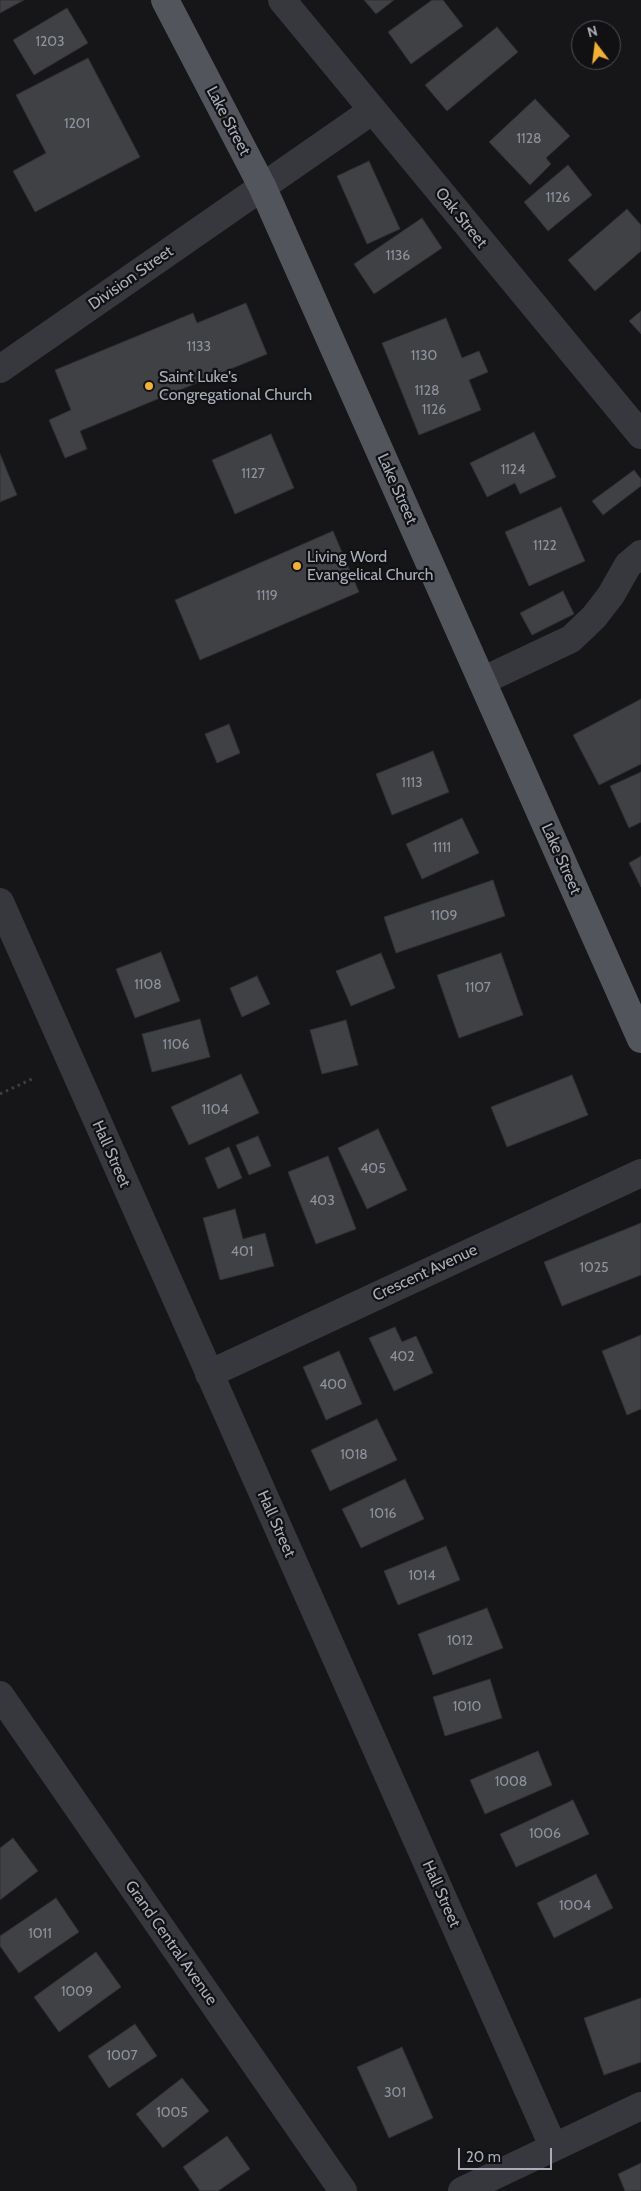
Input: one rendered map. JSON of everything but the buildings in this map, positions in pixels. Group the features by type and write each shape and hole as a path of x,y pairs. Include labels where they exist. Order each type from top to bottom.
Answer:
{"main road":[{"name":"Lake Street","path":"165,0 262,186 641,1039"}],"street":[{"name":"Oak Street","path":"282,0 641,435"},
{"name":"Division Street","path":"0,369 373,110"},
{"path":"482,681 571,639 594,617 611,595 628,565 641,554"},
{"name":"Hall Street","path":"0,902 553,2146"},
{"name":"Crescent Avenue","path":"209,1374 641,1173"},
{"name":"Grand Central Avenue","path":"0,1695 343,2191"},
{"path":"462,2191 553,2146 641,2106"}],"path":[{"path":"0,1094 34,1078"}],"place":[{"name":"Saint Luke's Congregational Church","path":"149,386"},
{"name":"Living Word Evangelical Church","path":"297,566"}]}
